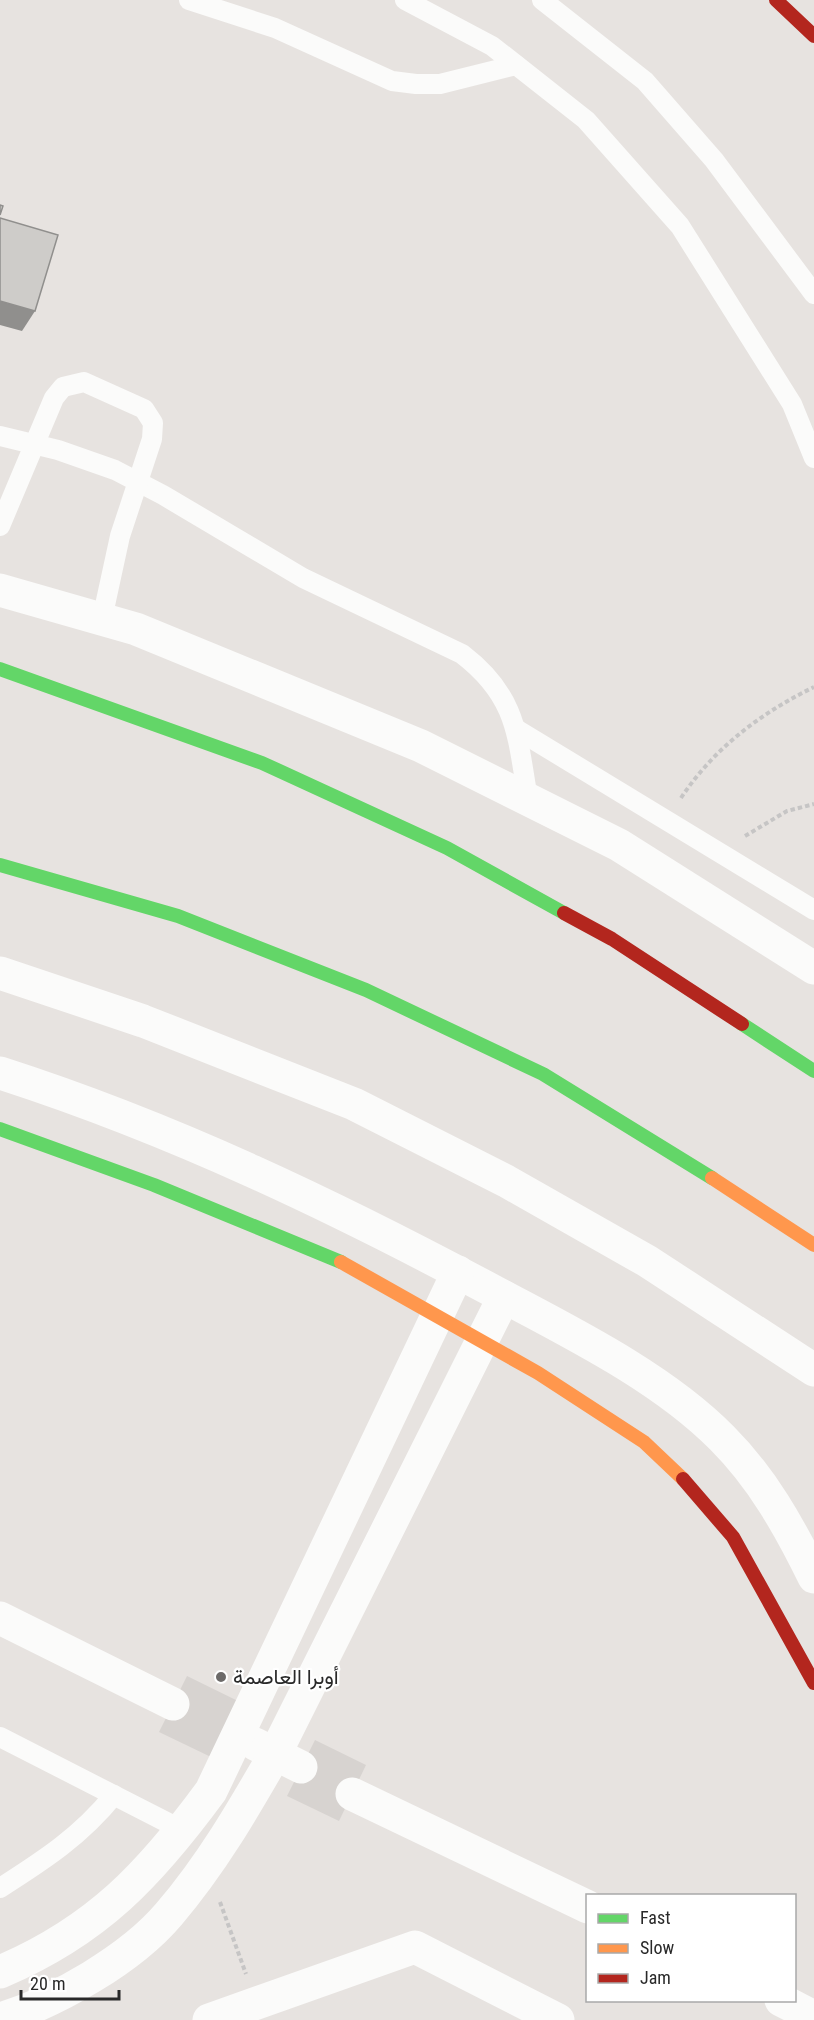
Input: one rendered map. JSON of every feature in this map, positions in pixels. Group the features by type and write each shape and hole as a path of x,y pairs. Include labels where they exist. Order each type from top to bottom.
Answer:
{"main road":[{"path":"776,0 814,36"},
{"path":"0,669 262,763 447,848 612,939 814,1071"},
{"path":"0,865 178,916 366,990 543,1074 681,1158 814,1245"},
{"path":"0,1129 154,1185 334,1258 538,1372 644,1442 694,1489 733,1538 814,1683"}],"street":[{"path":"0,590 136,629 410,742 619,845 814,968"},
{"path":"0,973 241,1057 354,1104 506,1181 647,1261 814,1370"},
{"path":"0,1073 174,1135 261,1173 458,1272 574,1334 674,1396 721,1436 758,1477 793,1535 814,1577"},
{"path":"0,1972 36,1957 87,1926 141,1878 182,1830 211,1791 231,1733 458,1272"},
{"path":"0,2019 28,2011 109,1966 168,1916 288,1761 504,1297"},
{"path":"0,1618 173,1704"},
{"path":"231,1733 288,1761"},
{"path":"352,1794 586,1906"},
{"path":"209,2020 415,1947 558,2020"},
{"path":"782,2002 814,2017"}],"lane":[{"path":"189,0 275,28 392,81 440,84 516,65"},
{"path":"405,0 492,46 586,120 680,226 792,404 814,458"},
{"path":"542,0 645,81 714,159 814,294"},
{"path":"0,526 58,392 69,383 91,384 144,409 153,423 152,439 113,560 102,619"},
{"path":"0,436 87,459 137,481 303,578 462,654 481,669 496,687 508,707 516,729 528,799"},
{"path":"516,729 814,910"},
{"path":"0,1737 182,1830"},
{"path":"0,1888 61,1849 97,1816 114,1795"}],"path":[{"path":"666,820 716,751 782,702 814,687"},
{"path":"718,852 787,811 814,804"},
{"path":"217,1895 257,2003"}],"shaded area":[{"path":"187,1676 238,1701 211,1757 159,1732"},
{"path":"315,1740 366,1765 339,1821 287,1796"}],"building":[{"path":"0,218 58,235 35,311 0,301"}],"traffic: fast":[{"path":"0,669 262,763 447,848 564,913"},
{"path":"0,865 178,916 366,990 543,1074 712,1178"},
{"path":"742,1024 814,1071"},
{"path":"0,1129 154,1185 341,1262"}],"traffic: slow":[{"path":"712,1178 814,1245"},
{"path":"341,1262 538,1373 644,1442 683,1479"}],"traffic: jam":[{"path":"776,0 814,36"},
{"path":"564,913 612,939 742,1024"},
{"path":"683,1479 733,1537 814,1683"}],"place":[{"name":"أوبرا العاصمة","path":"221,1677"}]}
